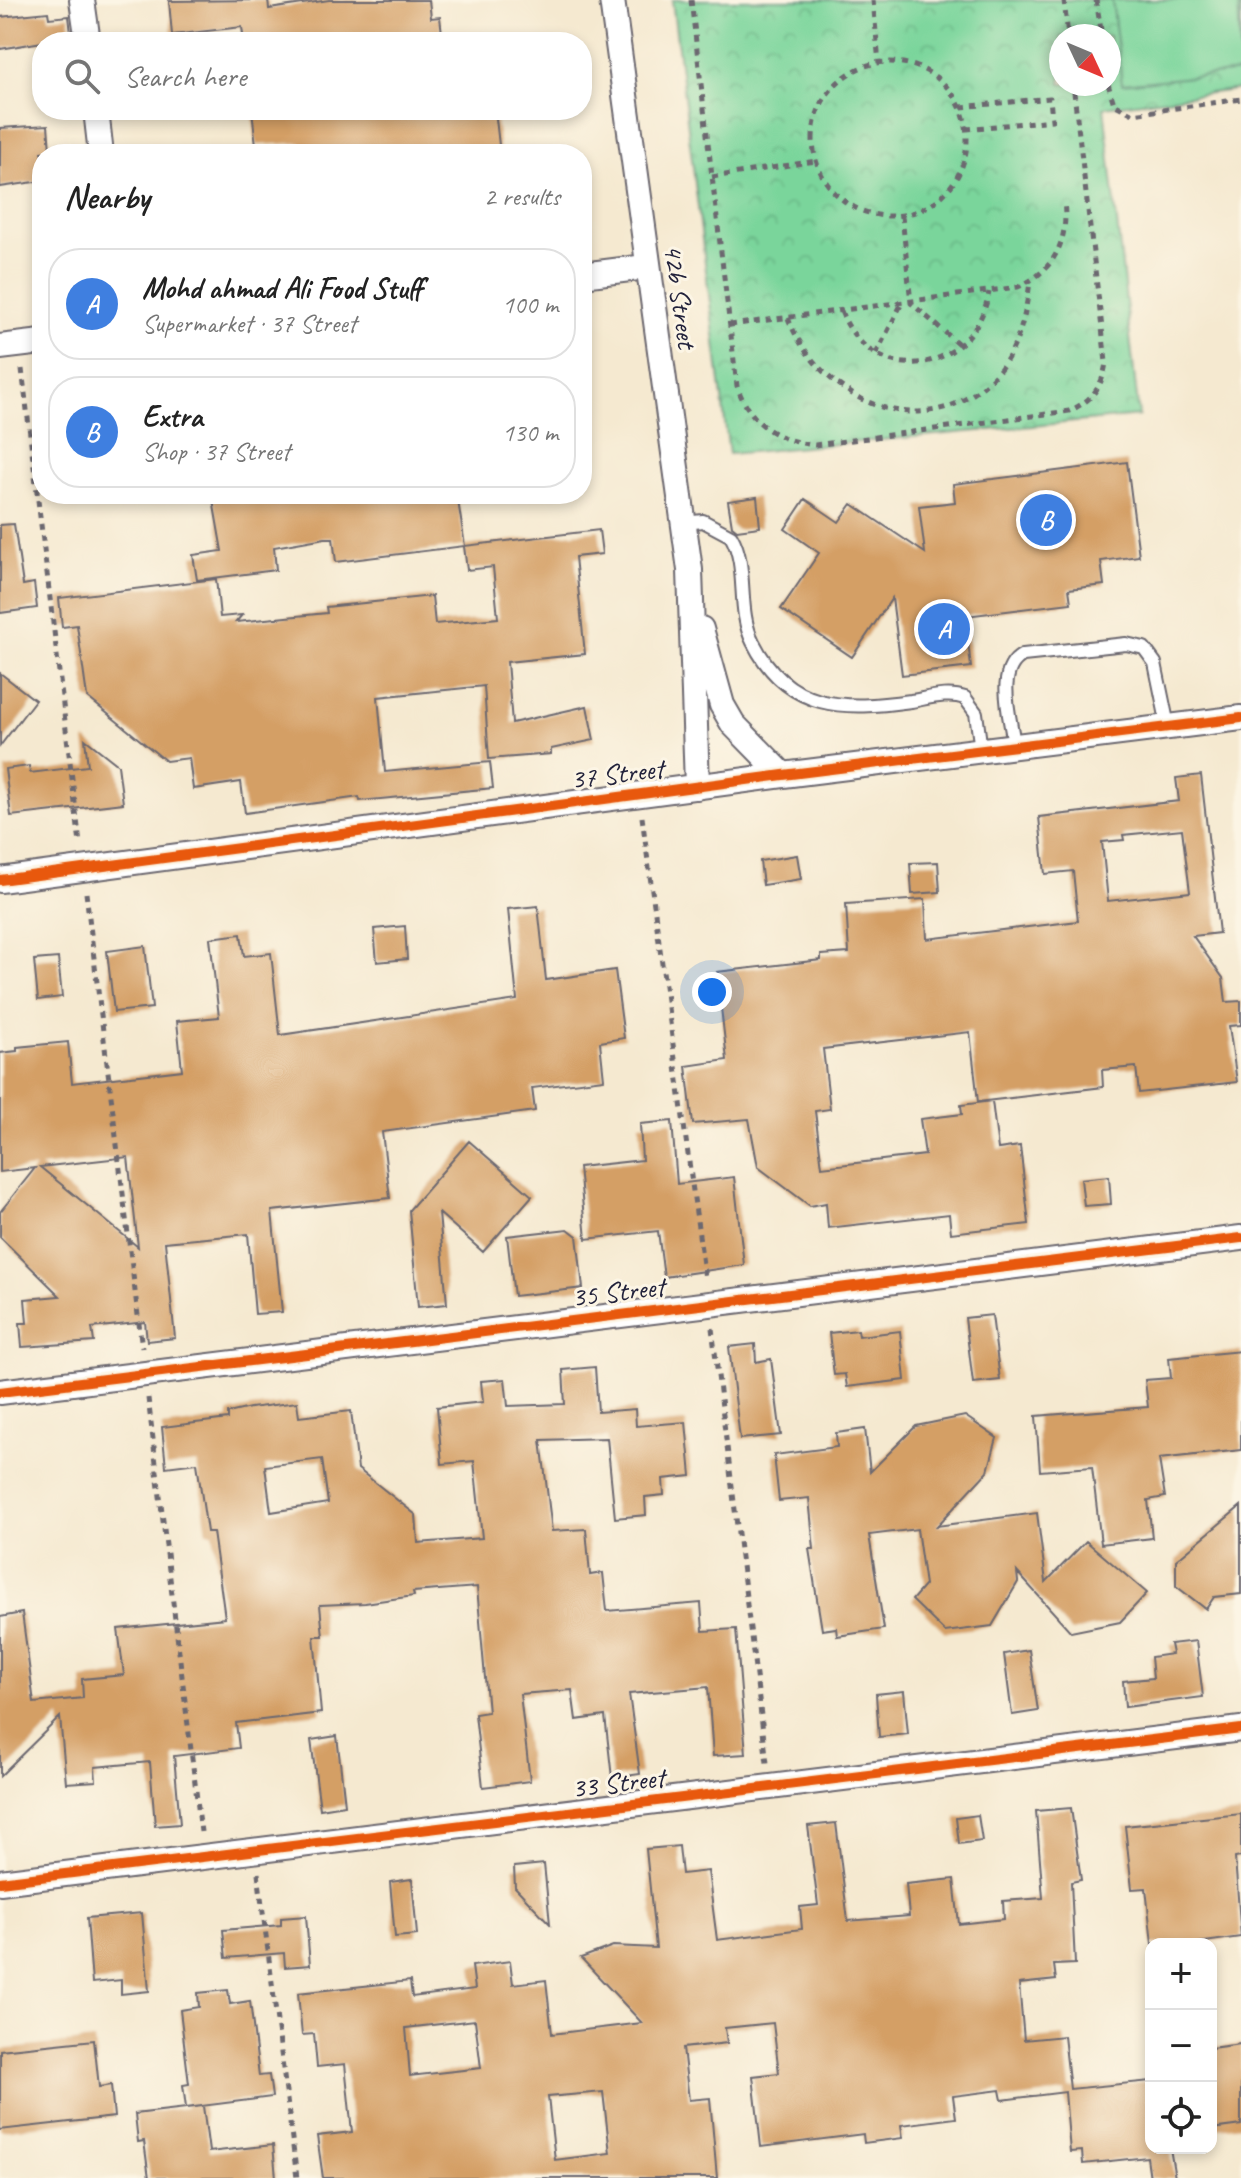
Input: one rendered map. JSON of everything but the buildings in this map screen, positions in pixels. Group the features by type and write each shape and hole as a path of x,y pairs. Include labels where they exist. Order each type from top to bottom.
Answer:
{"street":[{"path":"82,0 87,32"},
{"name":"42b Street","path":"612,0 646,267 684,523 692,600 692,704 697,787"},
{"path":"97,120 100,144"},
{"path":"592,274 646,267"},
{"name":"42b Street","path":"692,600 722,705 733,724 783,775"},
{"name":"37 Street","path":"0,880 783,775 1241,718"},
{"name":"35 Street","path":"0,1392 1241,1238"},
{"name":"33 Street","path":"0,1882 1241,1729"}],"lane":[{"path":"684,523 703,521 731,536 738,553 746,627 764,660 791,686 806,696 843,707 947,696 965,698 976,713 981,750"},
{"path":"1014,745 1006,679 1011,664 1023,655 1126,644 1144,648 1155,663 1168,726"}],"path":[{"path":"691,0 737,386 742,401 763,427 796,443 815,445 1069,411 1081,405 1100,387 1106,362 1074,96"},
{"path":"873,0 879,63"},
{"path":"1064,0 1067,24"},
{"path":"1096,0 1100,24"},
{"path":"895,62 927,71 953,92 961,107 968,146 957,178 934,203 902,216 865,213 848,205 834,193 816,161 814,124 831,90 852,73 879,63 895,62"},
{"path":"1112,96 1114,104 1133,114 1241,99"},
{"path":"961,107 1050,98 1052,120 967,129"},
{"path":"712,177 816,161"},
{"path":"730,325 989,292 1030,282 1050,264 1059,250 1064,235 1064,202"},
{"path":"902,216 911,303 961,346"},
{"path":"788,318 807,356 836,386 880,407 923,410 974,393 1001,368 1023,323 1030,282"},
{"path":"841,311 855,336 876,354 890,360 919,363 934,361 961,346 981,323 989,292"},
{"path":"876,354 902,303"},
{"path":"20,344 32,444"},
{"path":"39,504 204,1857"},
{"path":"255,1851 297,2178"}],"green space":[{"path":"672,0 1241,0 1241,89 1104,107 1139,416 729,454"},
{"path":"1112,0 1238,0 1241,72 1122,84 1121,24 1115,24"}],"cycle path":[{"path":"0,880 783,775 1241,718"},
{"path":"0,1392 1241,1238"},
{"path":"0,1882 1241,1729"}],"place":[{"name":"Extra","path":"1046,520"},
{"name":"Mohd ahmad Ali Food Stuff","path":"944,629"}]}
